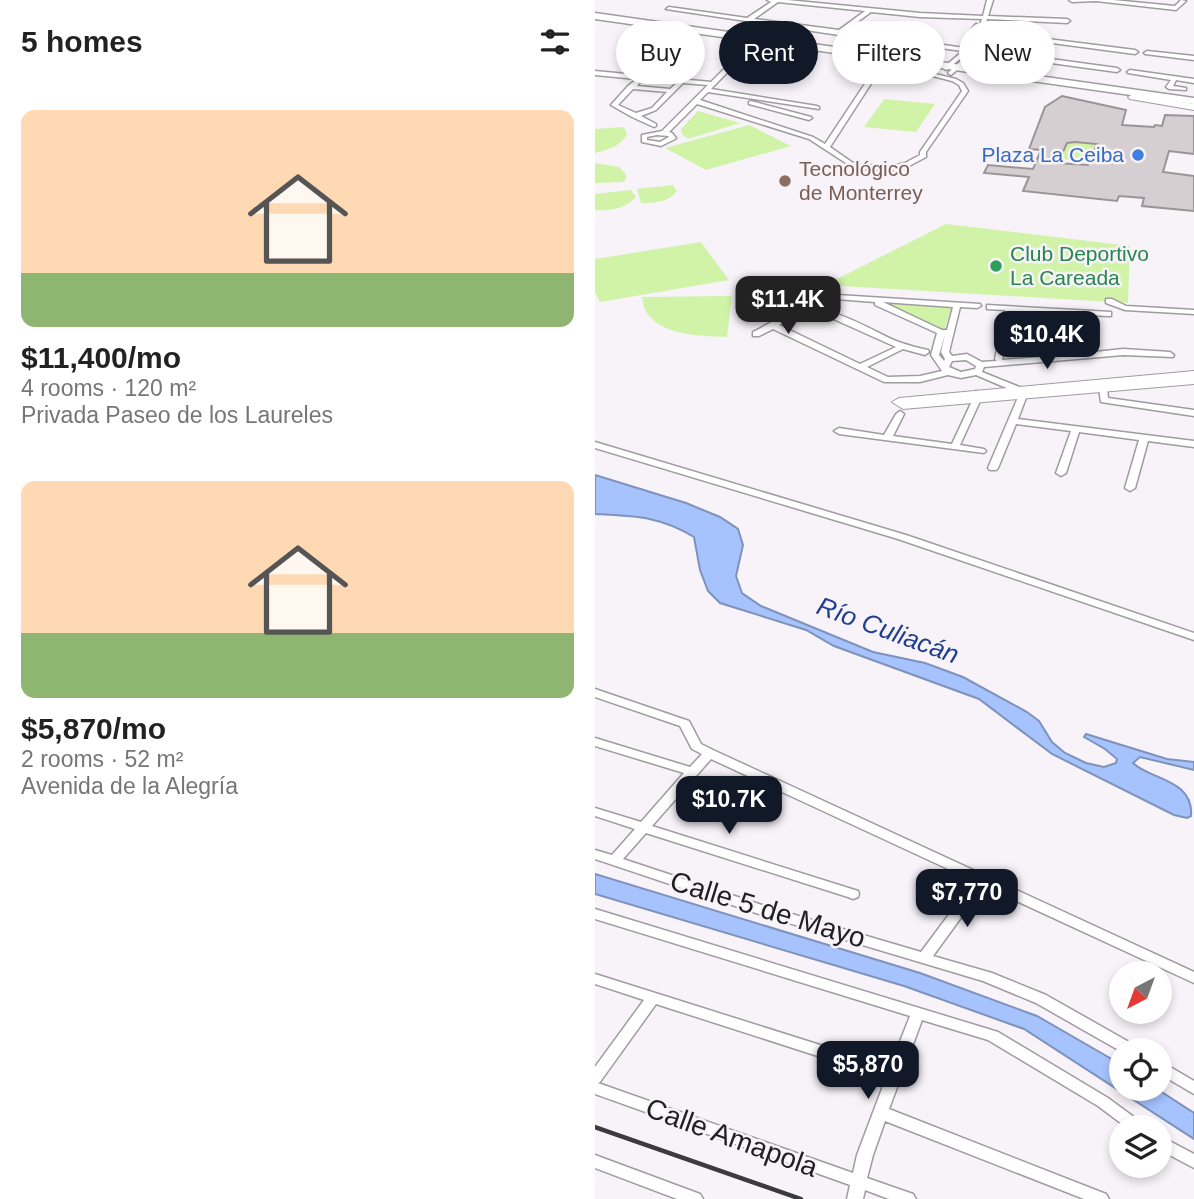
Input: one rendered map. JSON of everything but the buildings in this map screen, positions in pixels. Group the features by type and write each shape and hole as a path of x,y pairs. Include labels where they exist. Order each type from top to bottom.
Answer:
{"highway":[{"path":"595,16 719,35"},
{"path":"595,22 719,37"},
{"path":"818,50 1133,97 1194,103"},
{"path":"945,69 1108,88 1194,103"}],"street":[{"path":"770,0 920,15 1067,21"},
{"path":"983,16 985,0"},
{"path":"981,21 991,0"},
{"path":"1072,0 1173,8 1183,1"},
{"path":"748,20 776,1"},
{"path":"669,9 832,32"},
{"path":"855,21 870,10"},
{"path":"1055,42 1194,58"},
{"path":"1124,71 1140,53"},
{"path":"950,69 959,59"},
{"path":"1055,62 1194,81"},
{"path":"950,69 959,63"},
{"path":"595,79 599,73"},
{"path":"664,133 719,77"},
{"path":"695,101 804,135 862,167 892,168 916,162 924,156 923,152 964,96 964,87 945,78"},
{"path":"1175,78 1169,87 1184,89"},
{"path":"705,83 712,84"},
{"path":"634,84 614,105 654,125"},
{"path":"633,116 653,109 679,84"},
{"path":"827,147 870,84"},
{"path":"631,87 672,91"},
{"path":"706,90 817,108"},
{"path":"729,94 765,108 811,120 825,100"},
{"path":"809,295 977,306"},
{"path":"871,299 945,332"},
{"path":"1109,301 1125,307 1194,312"},
{"path":"957,305 935,352 946,366 964,375 978,366 1001,361 1135,352 1170,355"},
{"path":"990,307 1108,314"},
{"path":"1001,361 1009,308"},
{"path":"756,334 803,313 815,312 829,315 900,348 925,352"},
{"path":"1082,355 1086,313"},
{"path":"774,326 887,380 906,381 946,366 960,357 1021,393 1107,394 1194,380"},
{"path":"1004,332 1085,337"},
{"path":"860,367 900,348"},
{"path":"887,438 903,406 976,396 1194,375"},
{"path":"993,468 1021,393"},
{"path":"1107,394 1194,413"},
{"path":"955,447 976,396"},
{"path":"1012,421 1194,444"},
{"path":"1061,473 1076,429"},
{"path":"839,431 981,451"},
{"path":"1130,488 1144,437"},
{"path":"595,445 891,533 1194,638"},
{"path":"595,693 685,724 696,746 709,753 863,822 981,881 1194,978"},
{"path":"595,742 693,772"},
{"path":"616,859 709,753"},
{"path":"595,812 853,894"},
{"name":"Calle 5 de Mayo","path":"595,854 753,907 987,977 1041,999 1110,1038"},
{"path":"925,957 981,881"},
{"path":"595,914 993,1036 1121,1115"},
{"path":"595,979 896,1075"},
{"path":"595,1078 653,998"},
{"path":"855,1199 865,1155 918,1012"},
{"path":"1172,1074 1194,1088"},
{"name":"Calle Amapola","path":"595,1088 908,1199"},
{"path":"882,1113 1101,1199"},
{"path":"1172,1149 1194,1162"},
{"path":"595,1161 695,1199"}],"green space":[{"path":"884,99 935,104 916,132 864,127"},
{"path":"698,111 740,123 688,139 681,129"},
{"path":"749,125 791,146 706,170 665,148"},
{"path":"624,127 627,134 622,142 595,153 595,129"},
{"path":"1067,143 1111,145 1090,162 1060,159"},
{"path":"595,163 619,167 626,174 626,179 623,182 595,183"},
{"path":"673,185 677,191 670,198 641,203 637,189"},
{"path":"631,190 636,197 622,207 595,210 595,194"},
{"name":"Club Deportivo La Careada","path":"946,224 1130,246 1128,303 825,285"},
{"path":"701,242 729,280 600,302 595,292 595,259"},
{"path":"732,296 727,337 684,333 662,326 647,313 642,297"},
{"path":"886,303 951,308 944,331"},
{"path":"1012,336 1081,341 1080,355 1006,360"}],"water":[{"path":"595,475 686,503 720,517 738,529 743,545 736,576 742,593 761,606 873,652 925,663 963,677 1027,712 1039,721 1052,742 1065,753 1086,763 1104,767 1116,763 1117,759 1084,737 1086,734 1167,759 1194,762 1194,770 1140,757 1133,763 1140,769 1170,782 1186,794 1191,816 1187,818 1174,815 1052,754 979,699 834,646 806,630 720,603 708,591 700,570 694,537 658,521 595,514"},
{"path":"595,874 920,973 1037,1016 1109,1058 1109,1084 1024,1029 904,986 595,894"},
{"path":"1172,1099 1194,1113 1194,1139 1172,1125 1172,1115 1157,1115 1135,1101 1172,1101"}],"railway":[{"path":"595,1127 801,1199"}],"place":[{"name":"Plaza La Ceiba","path":"1138,155"},
{"name":"Tecnológico de Monterrey","path":"785,181"},
{"name":"Club Deportivo La Careada","path":"996,266"}],"water label":[{"name":"Río Culiacán","path":"888,630"}]}
